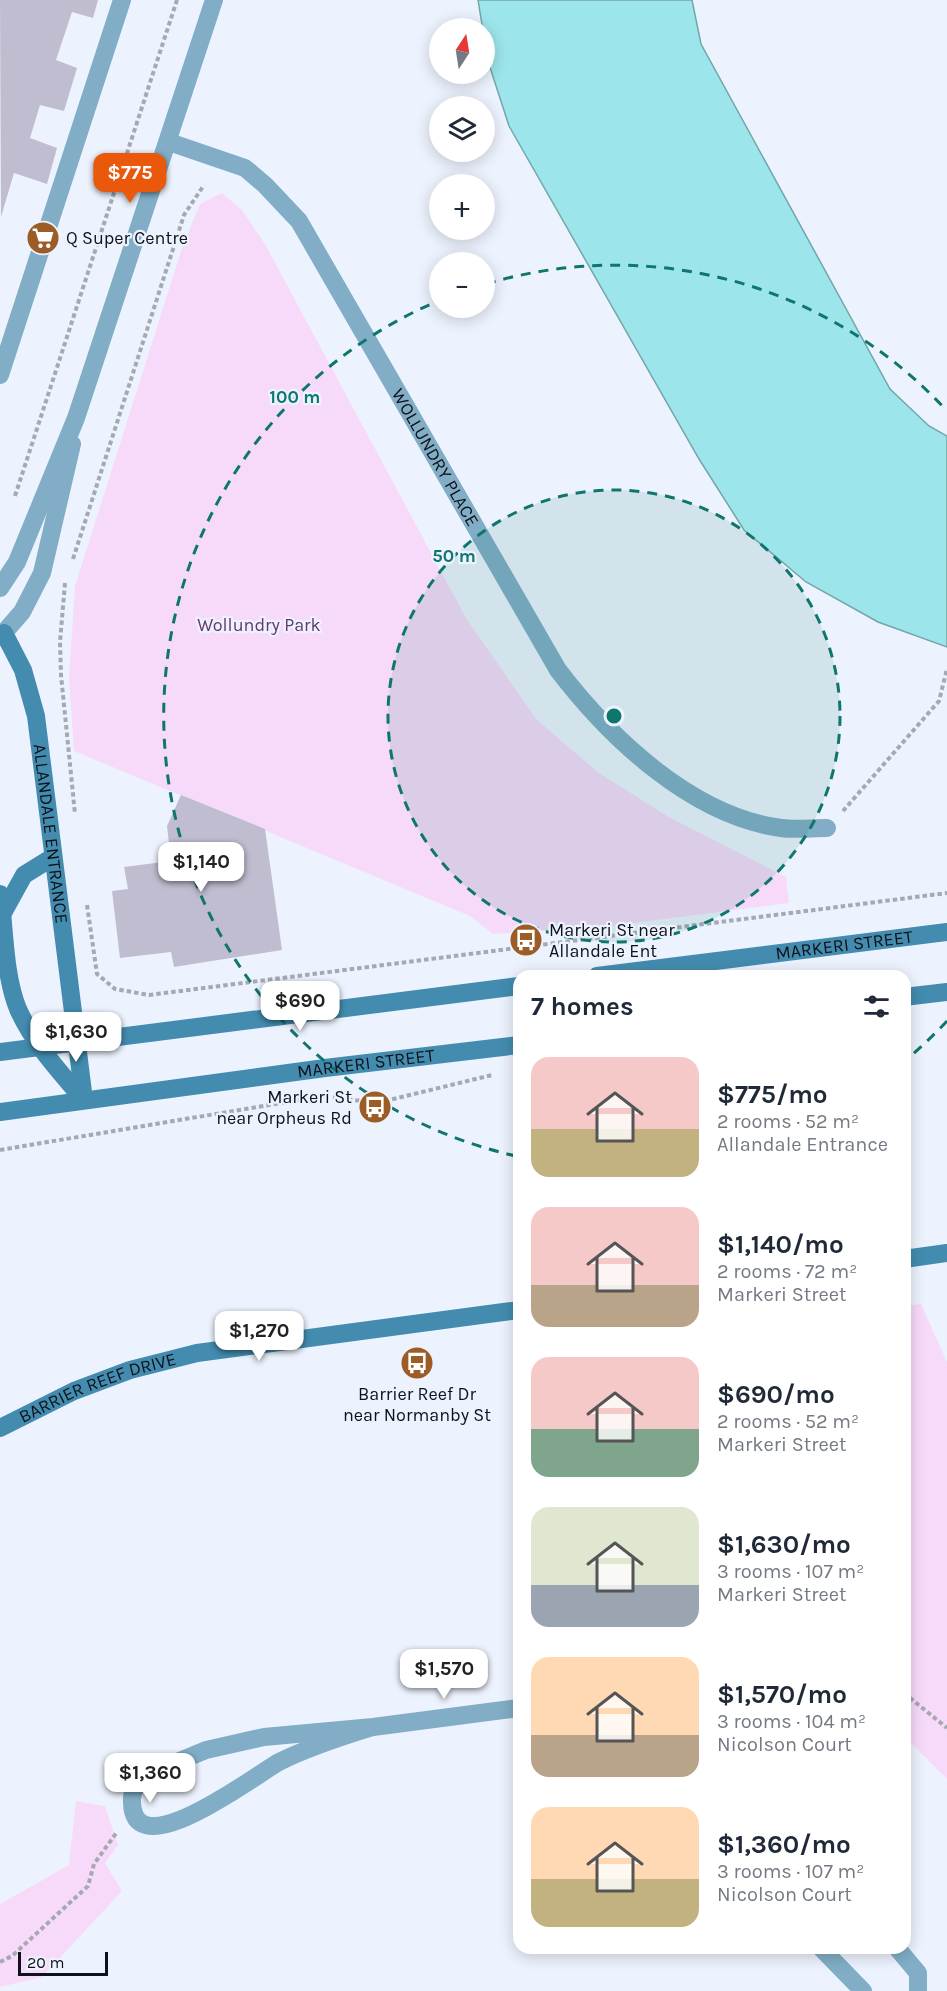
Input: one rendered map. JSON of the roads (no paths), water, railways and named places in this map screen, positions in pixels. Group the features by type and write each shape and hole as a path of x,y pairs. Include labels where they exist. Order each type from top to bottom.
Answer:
{"main road":[{"name":"ALLANDALE ENTRANCE","path":"1,632 23,670 33,700 84,1100"},
{"path":"3,914 24,875 53,857"},
{"path":"0,894 12,990 19,1009 41,1047 84,1100"},
{"name":"MARKERI STREET","path":"645,970 947,932"},
{"path":"0,978 7,953"},
{"path":"0,1052 513,987"},
{"path":"911,997 947,992"},
{"name":"MARKERI STREET","path":"0,1112 513,1046"},
{"path":"911,1258 947,1253"},
{"name":"BARRIER REEF DRIVE","path":"0,1428 74,1391 130,1370 197,1353 513,1311"}],"street":[{"path":"0,375 123,0"},
{"name":"ALLANDALE ENTRANCE","path":"0,588 17,562 76,418 214,0"},
{"name":"WOLLUNDRY PLACE","path":"169,142 245,168 265,185 298,221 558,670 590,711 625,745 708,802 734,815 781,828 827,828"},
{"name":"ALLANDALE ENTRANCE","path":"1,632 27,603 44,566 70,459 76,418"},
{"path":"373,1727 312,1746 276,1764 208,1808 167,1825 152,1827 141,1823 133,1809 133,1792 138,1782 146,1775 206,1749 264,1737 373,1727 513,1709"},
{"path":"827,1954 863,1991"},
{"path":"902,1954 918,1973 918,1991"}],"water":[{"path":"478,0 692,0 701,44 890,389 929,426 947,436 947,647 878,622 806,582 744,530 699,459 509,126 495,83 495,18 481,18"}],"place":[{"name":"Q Super Centre","path":"43,238"},
{"name":"Markeri St near Allandale Ent","path":"526,940"},
{"name":"Markeri St near Orpheus Rd","path":"375,1107"},
{"name":"Barrier Reef Dr near Normanby St","path":"417,1363"}],"park label":[{"name":"Wollundry Park","path":"259,625"}]}
